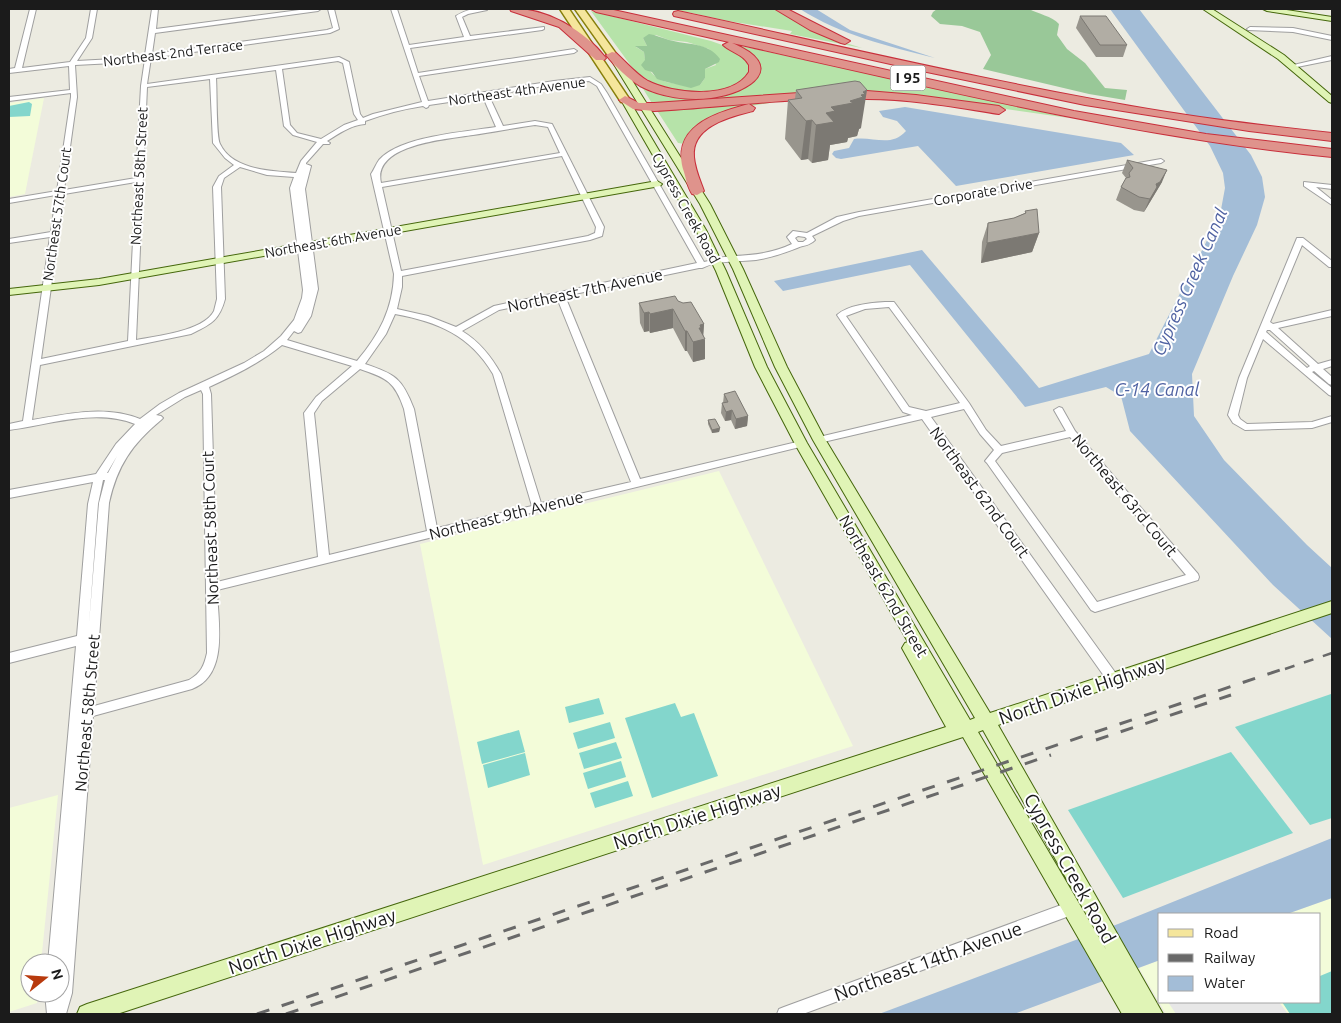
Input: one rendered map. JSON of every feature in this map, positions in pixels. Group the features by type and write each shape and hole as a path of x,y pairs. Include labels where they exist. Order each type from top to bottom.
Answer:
{"highway":[{"path":"515,9 562,25 600,58"},
{"path":"523,9 540,9"},
{"name":"I 95","path":"598,9 1051,110 1254,136 1332,153"},
{"path":"614,9 1044,104 1180,126"},
{"path":"640,9 1180,126"},
{"path":"780,9 814,28 859,45 996,83"},
{"name":"I 95","path":"665,11 1087,102 1180,126 1254,136 1332,137"},
{"path":"612,56 642,82 662,90 685,95 707,95 730,91 749,82 756,72 756,66 752,57 736,47 630,16"},
{"path":"626,100 645,107 864,95 907,98 1156,133 1180,126"},
{"path":"698,191 686,152 698,131 716,120 738,111 774,103 819,97"},
{"path":"1254,136 1332,141"},
{"path":"1254,136 1332,148"}],"main road":[{"name":"Cypress Creek Road","path":"565,9 600,58 694,217 717,263 757,359 801,444"},
{"name":"Cypress Creek Road","path":"580,9 698,191 733,258 781,367 819,440"},
{"path":"1207,9 1292,66 1332,100"},
{"path":"1267,9 1332,18"},
{"path":"1290,9 1332,18"},
{"path":"1222,10 1303,64 1332,89"},
{"name":"Northeast 6th Avenue","path":"9,292 134,273 655,181"},
{"name":"Northeast 6th Avenue","path":"9,286 46,285"},
{"path":"785,414 809,437 819,440"},
{"name":"Northeast 62nd Street","path":"819,440 986,722"},
{"path":"801,444 811,446 833,463"},
{"name":"Northeast 62nd Street","path":"801,444 863,550 875,582 901,633 962,729"},
{"name":"North Dixie Highway","path":"87,1014 986,722 1332,607"},
{"name":"Cypress Creek Road","path":"986,722 1092,926 1122,978 1153,1014"},
{"name":"Cypress Creek Road","path":"962,729 1072,908 1092,926"},
{"name":"Cypress Creek Road","path":"1122,978 1133,1014"}],"street":[{"path":"18,70 33,9"},
{"path":"72,64 89,38 94,9"},
{"name":"Northeast 58th Street","path":"132,344 138,180 144,86 146,57 154,30 155,9"},
{"path":"154,30 318,9"},
{"name":"Northeast 2nd Terrace","path":"9,71 99,63 328,32 336,29 330,9"},
{"path":"394,9 425,105"},
{"path":"468,39 459,17 461,14 484,10"},
{"path":"407,47 542,28"},
{"path":"1250,28 1293,30 1332,38"},
{"path":"415,75 574,51"},
{"path":"1292,66 1332,58"},
{"path":"144,86 339,59 346,62 362,121"},
{"name":"Northeast 57th Court","path":"27,424 74,91 72,64"},
{"path":"279,66 286,126 295,134 325,142"},
{"path":"214,76 216,142 226,157 238,165 267,173 300,175"},
{"name":"Northeast 4th Avenue","path":"300,175 325,142 362,121 425,105 594,81 599,85 655,181"},
{"path":"9,100 74,91"},
{"path":"485,96 500,128"},
{"path":"324,560 309,413 319,399 359,365 376,344 393,311 398,274 375,174 381,162 389,155 406,146 428,140 500,128 545,123 551,127 600,227 599,234 590,238 398,274"},
{"path":"377,186 564,154"},
{"name":"Corporate Drive","path":"733,258 744,259 782,252 795,242 810,242 808,235 840,219 859,214 1161,161"},
{"path":"35,363 188,332 203,325 217,313 221,298 217,187 222,177 238,165"},
{"name":"Northeast 58th Street","path":"56,953 105,476 145,424 205,388 252,369 301,326 313,298 314,288 305,243 300,175"},
{"path":"9,201 138,180"},
{"path":"655,181 702,266"},
{"path":"1332,187 1307,184 1332,203"},
{"path":"9,241 53,234"},
{"path":"1332,265 1300,240 1234,405 1233,415 1236,421 1245,427 1312,425 1332,419"},
{"path":"717,263 733,258"},
{"name":"Northeast 7th Avenue","path":"457,330 497,308 717,263"},
{"path":"560,295 637,484"},
{"name":"Northeast 62nd Court","path":"966,405 891,304 880,304 849,310 840,315 906,410 924,414 1113,679"},
{"path":"393,311 421,316 457,330 481,349 491,362 497,374 537,507"},
{"path":"1265,327 1332,313"},
{"path":"1265,327 1332,382"},
{"path":"1265,327 1305,370 1332,393"},
{"path":"283,342 359,365 393,378 403,390 409,409 433,533"},
{"path":"1305,370 1332,363"},
{"name":"Northeast 58th Court","path":"81,714 192,684 201,679 208,671 213,653 205,388"},
{"path":"819,440 966,405 983,432 999,450 1072,433"},
{"name":"Northeast 63rd Court","path":"999,450 990,461 997,473 1095,607 1194,578 1072,433 1059,410"},
{"path":"9,428 86,414 124,416 145,424"},
{"name":"Northeast 9th Avenue","path":"212,587 801,444"},
{"path":"9,494 105,476"},
{"path":"9,658 88,638"},
{"name":"Northeast 58th Street","path":"59,1014 65,993 81,714"},
{"name":"Northeast 14th Avenue","path":"784,1014 1072,908"}],"shaded area":[{"path":"44,98 25,194 9,197 9,103"},
{"path":"29,102 32,104 30,116 9,117 9,106"},
{"path":"719,471 853,746 483,865 420,544"},
{"path":"1331,694 1332,818 1310,825 1235,727"},
{"path":"599,698 604,714 569,723 565,707"},
{"path":"675,703 681,717 694,713 718,776 652,798 625,718"},
{"path":"610,722 615,738 578,749 573,733"},
{"path":"519,730 525,752 482,764 477,742"},
{"path":"616,742 622,758 584,769 579,753"},
{"path":"1231,752 1293,833 1123,898 1068,810"},
{"path":"525,753 530,775 488,788 483,765"},
{"path":"621,761 626,777 588,789 583,773"},
{"path":"628,781 633,796 595,808 590,793"},
{"path":"58,795 42,953 20,953 20,1003 37,1003 9,1012 9,808"},
{"path":"1332,898 1332,1014 1166,1014 1160,1003 1321,1003 1321,913 1290,913"},
{"path":"1158,961 1158,1000 1139,968"},
{"path":"1332,971 1332,1014 1290,1014 1283,1003 1321,1003 1321,976"},
{"path":"1169,1003 1280,1003 1288,1014 1176,1014"}],"green space":[{"path":"673,9 776,9 818,32 862,48 790,34 792,31 728,21"},
{"path":"937,9 1029,9 1049,17 1059,24 1057,35 1067,49 1085,63 1105,88 1127,90 1125,100 1089,94 983,69 991,55 980,32 962,26 940,24 931,16"},
{"path":"591,11 728,47 749,58 752,74 732,88 702,94 658,87 634,70","holes":["656,35 669,40 687,42 709,49 716,65 705,69 705,78 700,85 672,83 656,77 646,63 644,52 636,47 647,46 643,38"]},
{"path":"649,34 703,47 715,54 720,59 719,62 705,69 705,78 700,85 691,88 657,79 652,72 645,70 641,65 645,60 644,52 635,46 647,46 643,38"},
{"path":"737,45 1069,118 905,95 653,105 642,87 645,86 672,94 735,91 758,61"},
{"path":"781,101 751,106 721,116 685,144 678,143 656,109"}],"water":[{"path":"800,9 816,9 850,30 935,58 848,33"},
{"name":"C-14 Canal","path":"1110,9 1139,9 1251,155 1262,177 1265,197 1257,225 1233,276 1192,374 1194,416 1224,460 1332,568 1332,639 1273,585 1130,431 1121,396 1106,387 1025,407 910,265 783,291 774,281 922,250 1039,388 1149,354 1220,215 1225,188 1223,173 1210,146"},
{"path":"905,107 1121,143 1134,155 956,186 918,146 841,159 836,158 832,154 834,151 849,148 854,139 888,140 900,136 906,131 897,121 883,117 879,111"},
{"path":"1332,838 1332,898 1290,913 1158,913 1158,961 1014,1014 879,1014 1118,924"}],"building":[{"path":"1080,16 1106,16 1127,45 1100,45"},
{"path":"855,81 860,82 867,90 863,92 865,94 861,95 863,97 850,101 853,103 831,107 835,111 826,113 834,122 816,125 812,120 806,121 788,100 802,98 796,90"},
{"path":"1127,160 1167,170 1160,182 1156,184 1157,187 1150,199 1139,197 1121,187 1126,178 1130,177 1129,173 1133,168"},
{"path":"1037,209 1039,233 987,243 988,223 1014,218 1026,213 1025,211"},
{"path":"675,296 678,301 683,303 691,302 704,324 700,325 701,328 699,328 705,339 693,342 673,309 650,314 649,312 644,313 639,303"},
{"path":"735,391 748,416 736,419 732,410 726,412 722,403 728,402 724,394"},
{"path":"715,419 720,428 712,430 708,420"}],"railway":[{"path":"1285,669 1332,653"},
{"path":"257,1014 1289,667"},
{"path":"1096,740 1231,695"},
{"path":"286,1014 1051,755"}],"water label":[{"name":"Cypress Creek Canal","path":"1190,282"}]}
